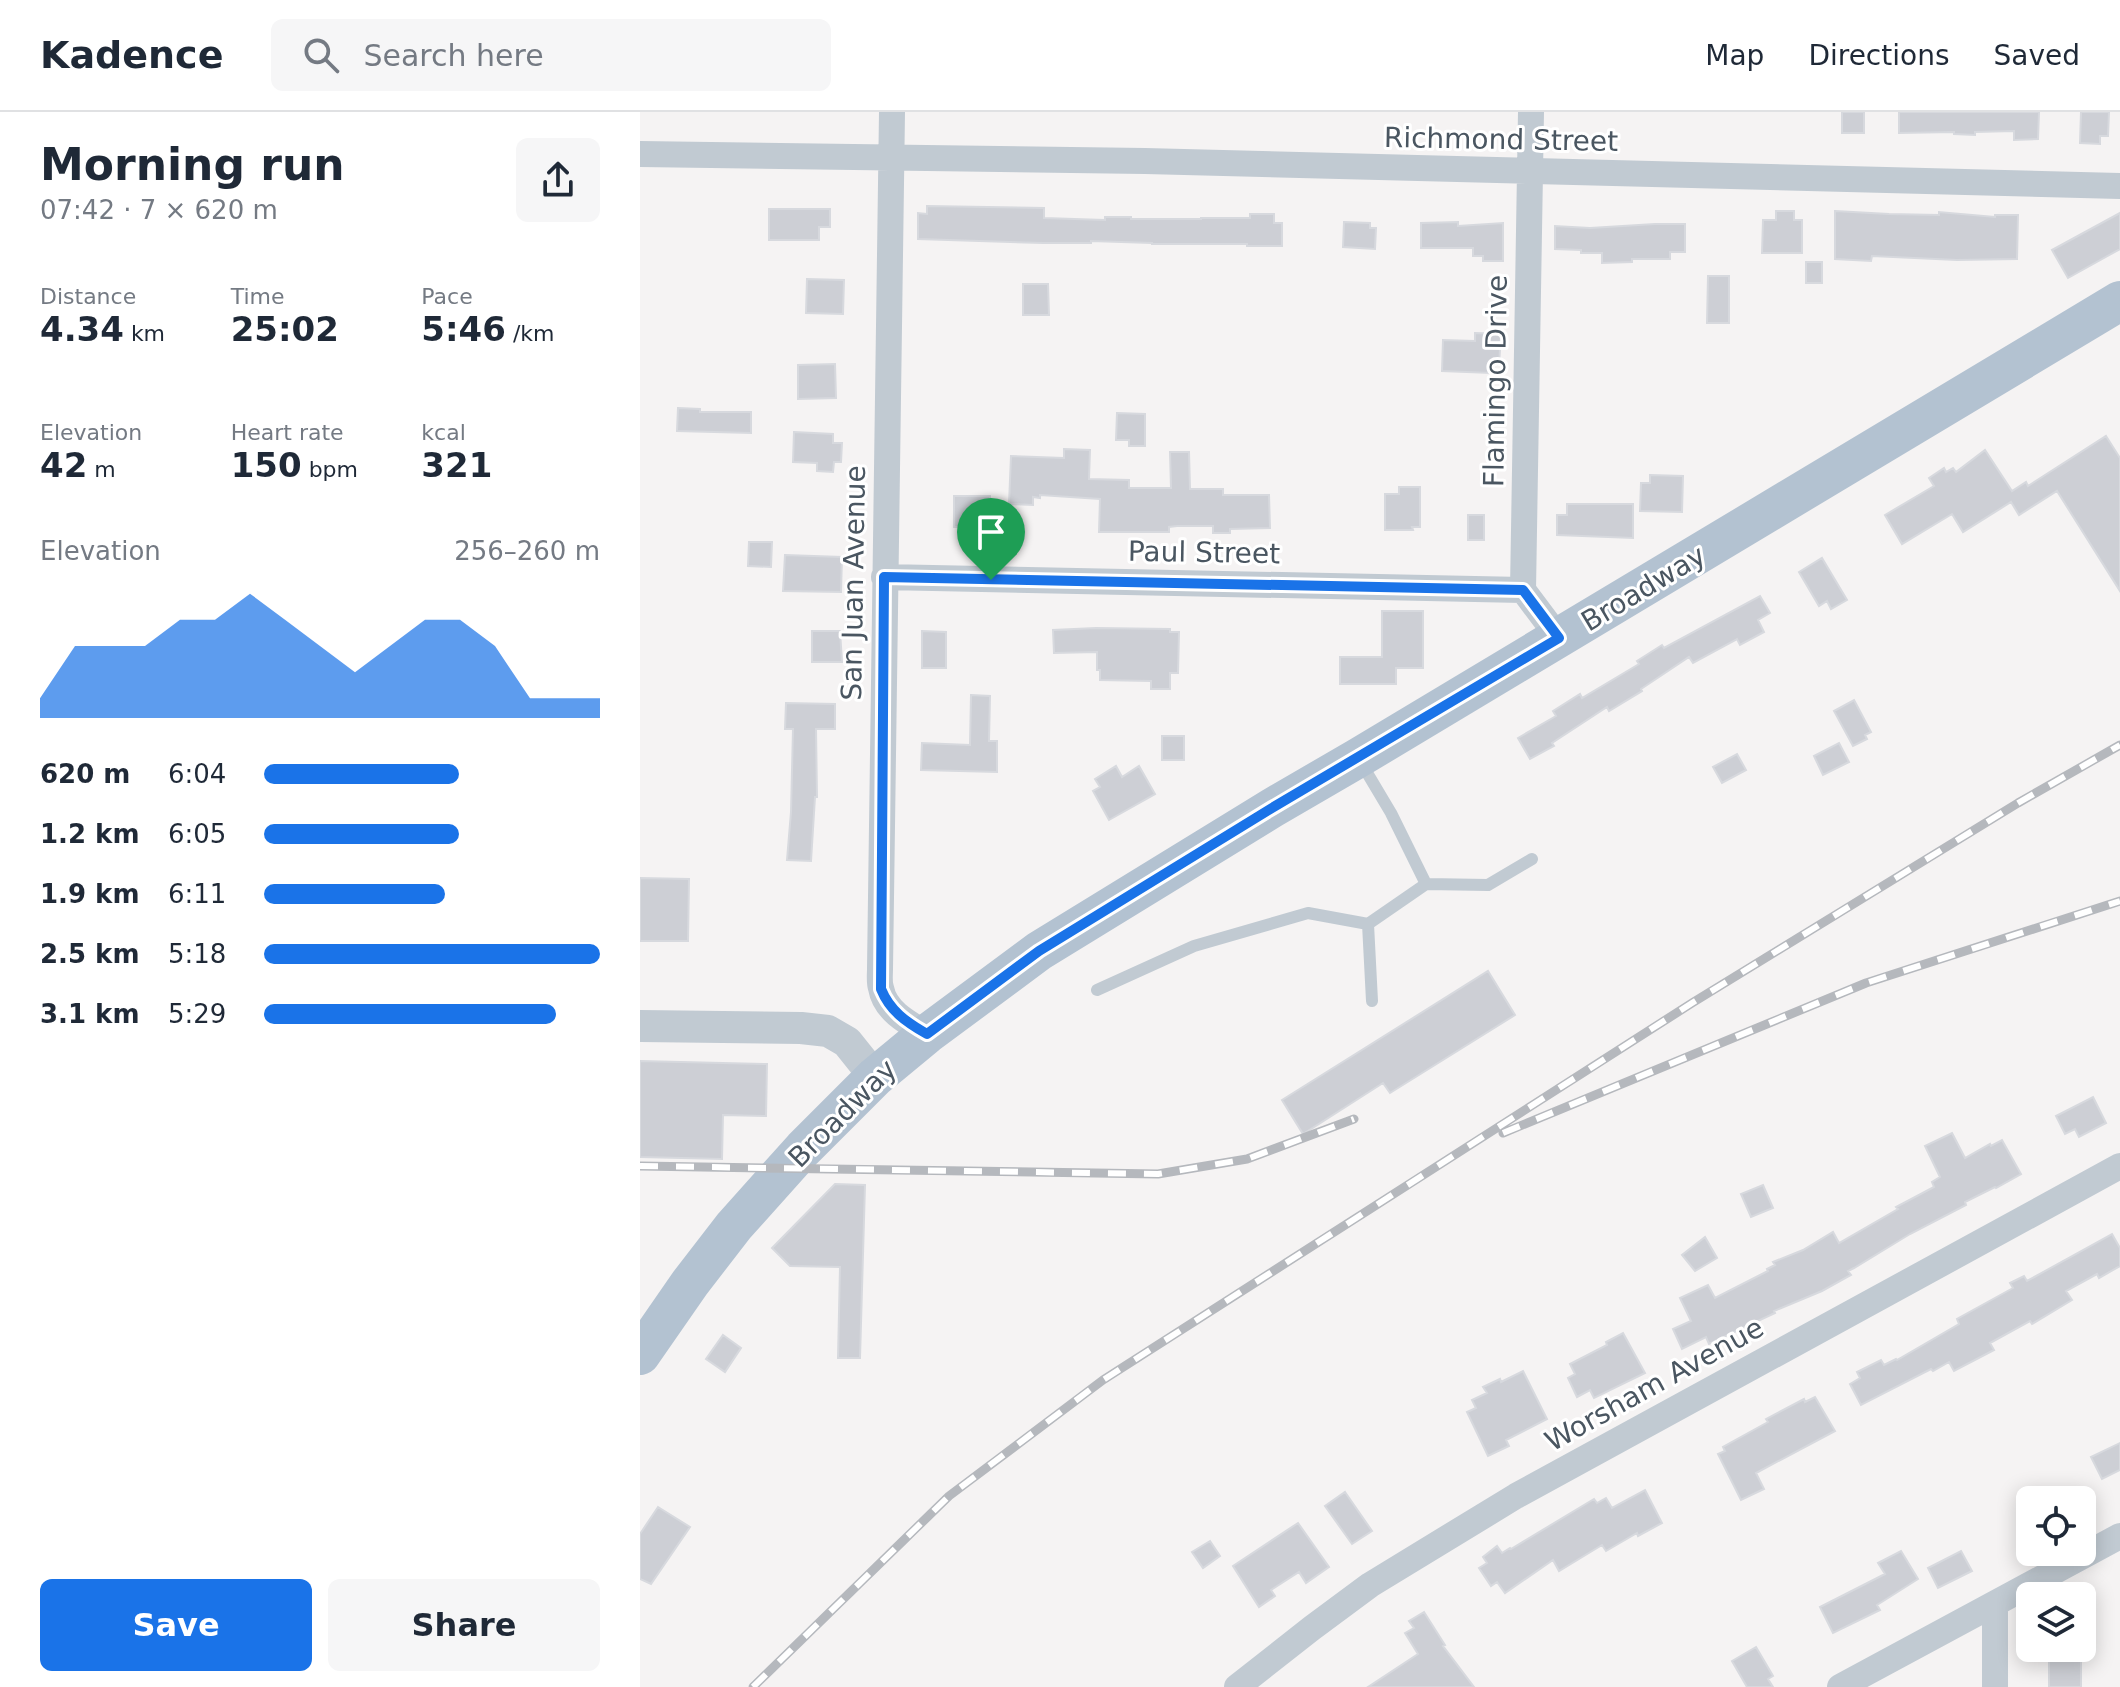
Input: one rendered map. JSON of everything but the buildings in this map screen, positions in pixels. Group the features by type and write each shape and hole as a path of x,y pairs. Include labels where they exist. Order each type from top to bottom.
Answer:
{"main road":[{"name":"Broadway","path":"643,1343 734,1226 803,1149 875,1077 927,1034 1039,951 1272,808 2120,301"}],"street":[{"name":"San Juan Avenue","path":"892,112 881,989 886,1001 903,1020 927,1034"},
{"name":"Flamingo Drive","path":"1523,590 1531,112"},
{"name":"Richmond Street","path":"640,154 1129,161 2120,186"},
{"name":"Paul Street","path":"884,577 1523,590"},
{"path":"1523,590 1559,638"},
{"path":"640,1026 828,1031 847,1042 875,1077"},
{"name":"Worsham Avenue","path":"1237,1687 1370,1585 1516,1496 2120,1166"},
{"path":"1840,1687 2120,1536"},
{"path":"1995,1604 1995,1687"}],"lane":[{"path":"1358,758 1391,813 1426,884"},
{"path":"1097,990 1194,946 1308,913 1368,924 1426,884 1488,885 1532,859"},
{"path":"1368,924 1372,1001"}],"railway":[{"path":"753,1687 949,1496 1103,1380 1692,1003 2018,803 2120,745"},
{"path":"1503,1133 1866,983 2120,901"},
{"path":"640,1166 1158,1174 1247,1159 1354,1119"}],"route":[{"path":"884,577 991,580 1523,590 1559,638 1039,951 927,1034 903,1020 886,1001 881,989 884,577"}]}
